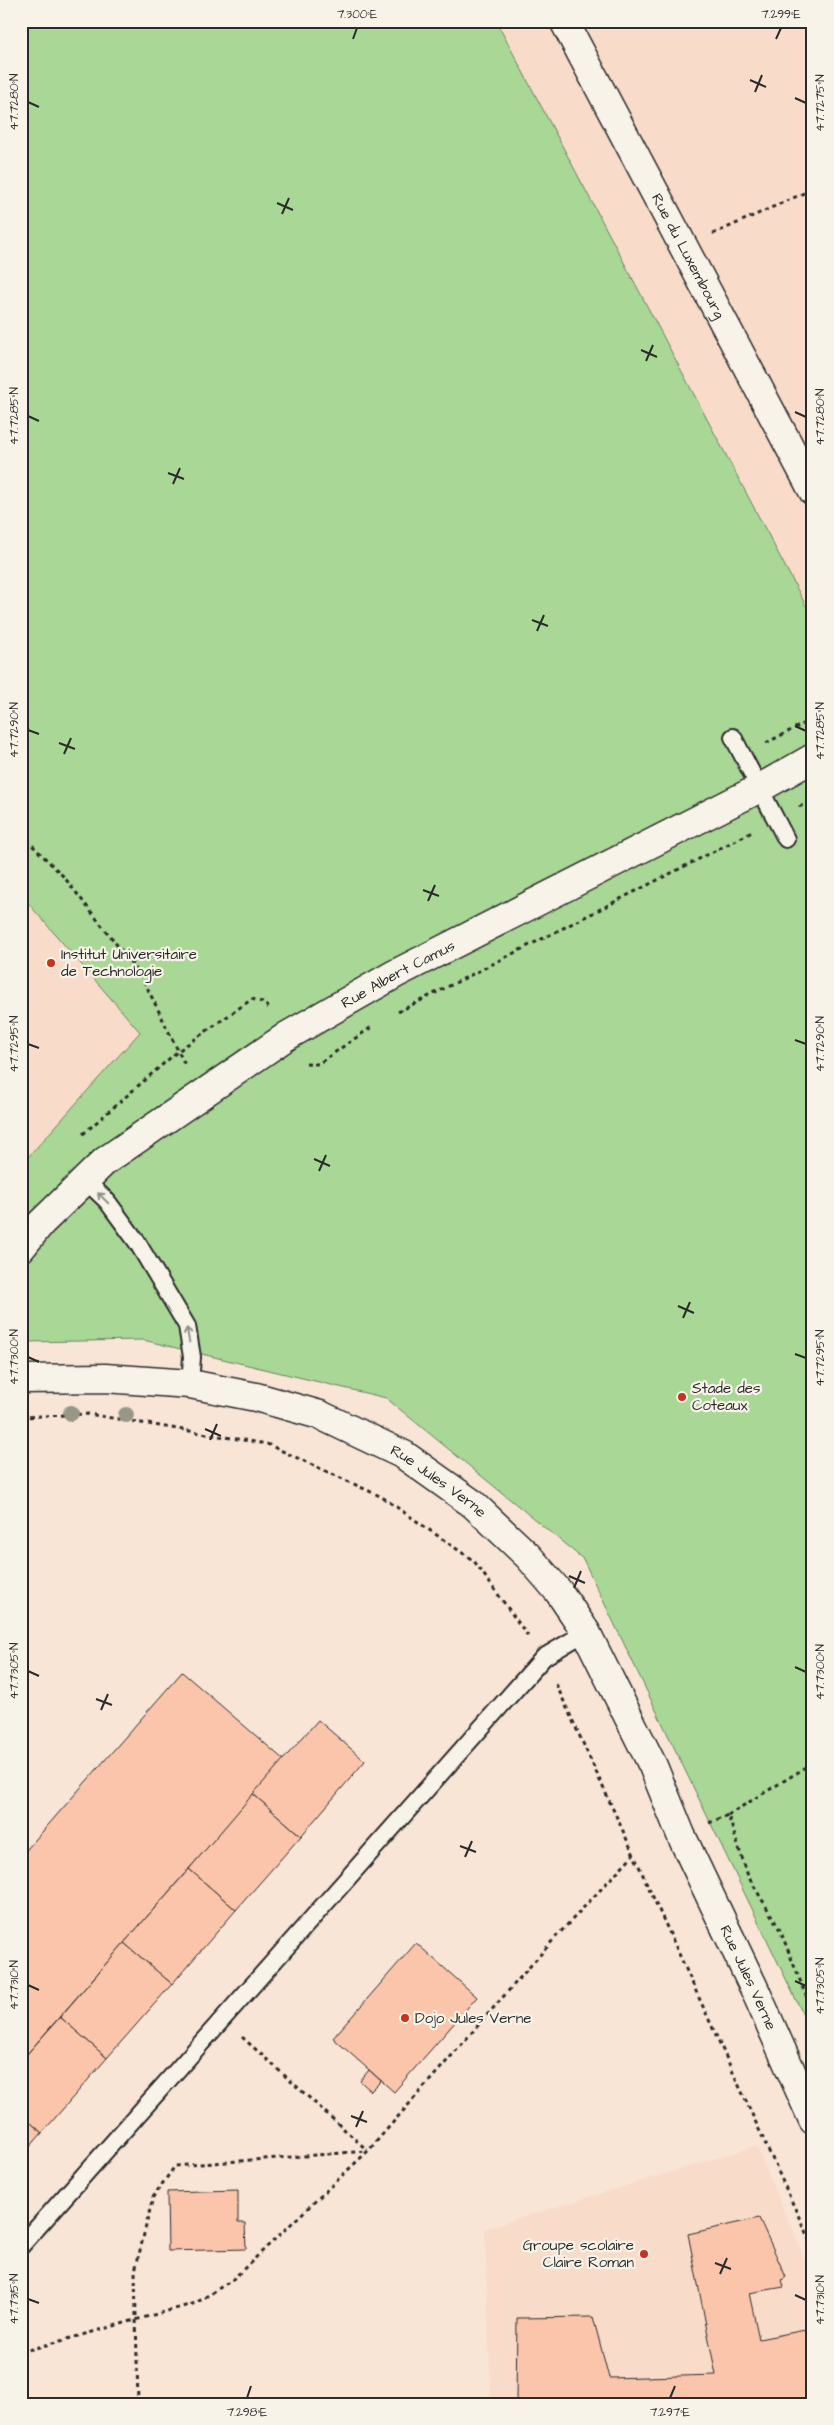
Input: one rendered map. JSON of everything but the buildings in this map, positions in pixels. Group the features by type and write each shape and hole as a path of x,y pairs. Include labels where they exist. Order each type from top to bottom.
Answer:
{"street":[{"name":"Rue du Luxembourg","path":"564,21 813,491"},
{"name":"Rue Albert Camus","path":"21,1248 84,1179 105,1161 287,1036 395,974 760,788 813,758"},
{"name":"Rue Jules Verne","path":"21,1379 104,1378 190,1384 256,1397 320,1415 404,1455 473,1504 528,1556 559,1592 586,1632 653,1766 681,1836 812,2114"}],"lane":[{"path":"733,737 786,839"},
{"path":"84,1179 107,1201 138,1242 187,1326 192,1357 190,1384"},
{"path":"21,2246 544,1658 586,1632"}],"path":[{"path":"683,248 813,189"},
{"path":"766,742 813,718"},
{"path":"21,834 64,877 142,977 200,1095"},
{"path":"21,1417 88,1414 267,1444 382,1497 474,1561 544,1658 813,2248"},
{"path":"681,1836 728,1815 813,1763"},
{"path":"728,1815 748,1876 780,1930 813,2013"},
{"path":"21,2352 196,2303 232,2280 368,2151 553,1940 633,1855"},
{"path":"223,2019 368,2151"},
{"path":"138,2404 135,2271 153,2197 175,2166 368,2151"}],"shaded area":[{"path":"496,21 813,21 813,619"},
{"name":"Institut Universitaire de Technologie","path":"21,895 140,1032 21,1165"},
{"name":"Groupe scolaire Claire Roman","path":"756,2146 813,2278 813,2404 491,2404 485,2229"}],"green space":[{"path":"21,21 496,21 813,619 813,2035 583,1559 386,1398 143,1340 21,1342 21,1165 140,1032 21,895"}],"place":[{"name":"Institut Universitaire de Technologie","path":"51,963"},
{"name":"Stade des Coteaux","path":"682,1397"},
{"name":"Dojo Jules Verne","path":"405,2018"},
{"name":"Groupe scolaire Claire Roman","path":"644,2254"}]}
